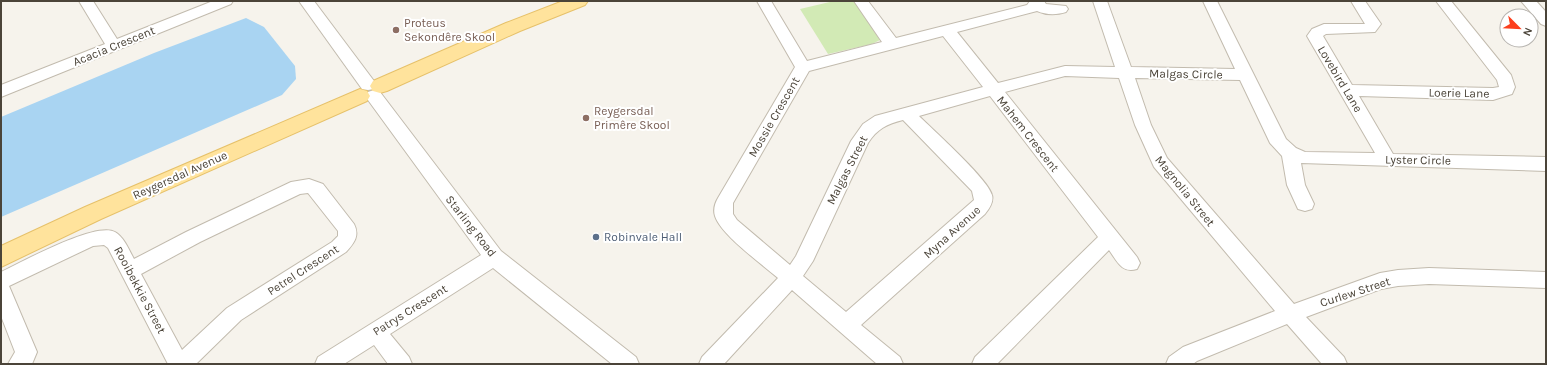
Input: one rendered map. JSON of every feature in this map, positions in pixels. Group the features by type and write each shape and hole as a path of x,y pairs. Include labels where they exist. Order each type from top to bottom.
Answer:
{"main road":[{"name":"Reygersdal Avenue","path":"1,257 93,213 513,27 579,1"}],"street":[{"path":"86,1 114,46"},
{"name":"Acacia Crescent","path":"1,91 226,1"},
{"name":"Starling Road","path":"306,1 370,91 494,257 628,364"},
{"path":"764,1 803,67"},
{"path":"861,1 892,44"},
{"name":"Magnolia Street","path":"1100,1 1151,144 1160,162 1290,314 1336,364"},
{"path":"1210,1 1280,143 1290,153 1296,186 1305,204"},
{"name":"Lovebird Lane","path":"1358,1 1373,24 1370,29 1324,29 1317,32 1315,36 1388,160"},
{"name":"Loerie Lane","path":"1347,90 1493,94 1506,90 1507,87 1505,79 1443,1"},
{"path":"1528,1 1546,21"},
{"name":"Mossie Crescent","path":"792,277 730,225 724,215 723,207 726,198 803,67 947,30 1036,3 1044,9 1061,10"},
{"name":"Mahem Crescent","path":"947,30 1130,262"},
{"name":"Malgas Street","path":"710,364 792,277 803,261 864,134 869,128 881,120 1065,71 1125,72"},
{"name":"Malgas Circle","path":"1125,72 1246,75"},
{"name":"Myna Avenue","path":"846,325 983,203 984,195 978,186 906,113"},
{"name":"Lyster Circle","path":"1290,153 1304,158 1546,164"},
{"name":"Petrel Crescent","path":"130,271 193,237 297,187 309,186 317,189 347,229 347,238 339,247 234,314 180,364"},
{"name":"Rooibekkie Street","path":"1,281 84,241 102,236 112,240 180,364"},
{"path":"983,364 1110,238"},
{"name":"Patrys Crescent","path":"326,364 494,257"},
{"name":"Curlew Street","path":"1188,361 1290,314 1380,282 1398,278 1429,276 1546,280"},
{"path":"792,277 892,364"},
{"path":"1,291 26,352 24,358 19,364"},
{"path":"376,332 401,364"}],"green space":[{"path":"834,1 854,1 880,40 872,44 828,54 800,9"}],"water":[{"path":"246,18 264,27 295,66 296,79 282,95 1,217 1,117 154,53"}],"place":[{"name":"Proteus Sekondêre Skool","path":"396,30"},
{"name":"Reygersdal Primêre Skool","path":"586,118"},
{"name":"Robinvale Hall","path":"596,237"}]}
